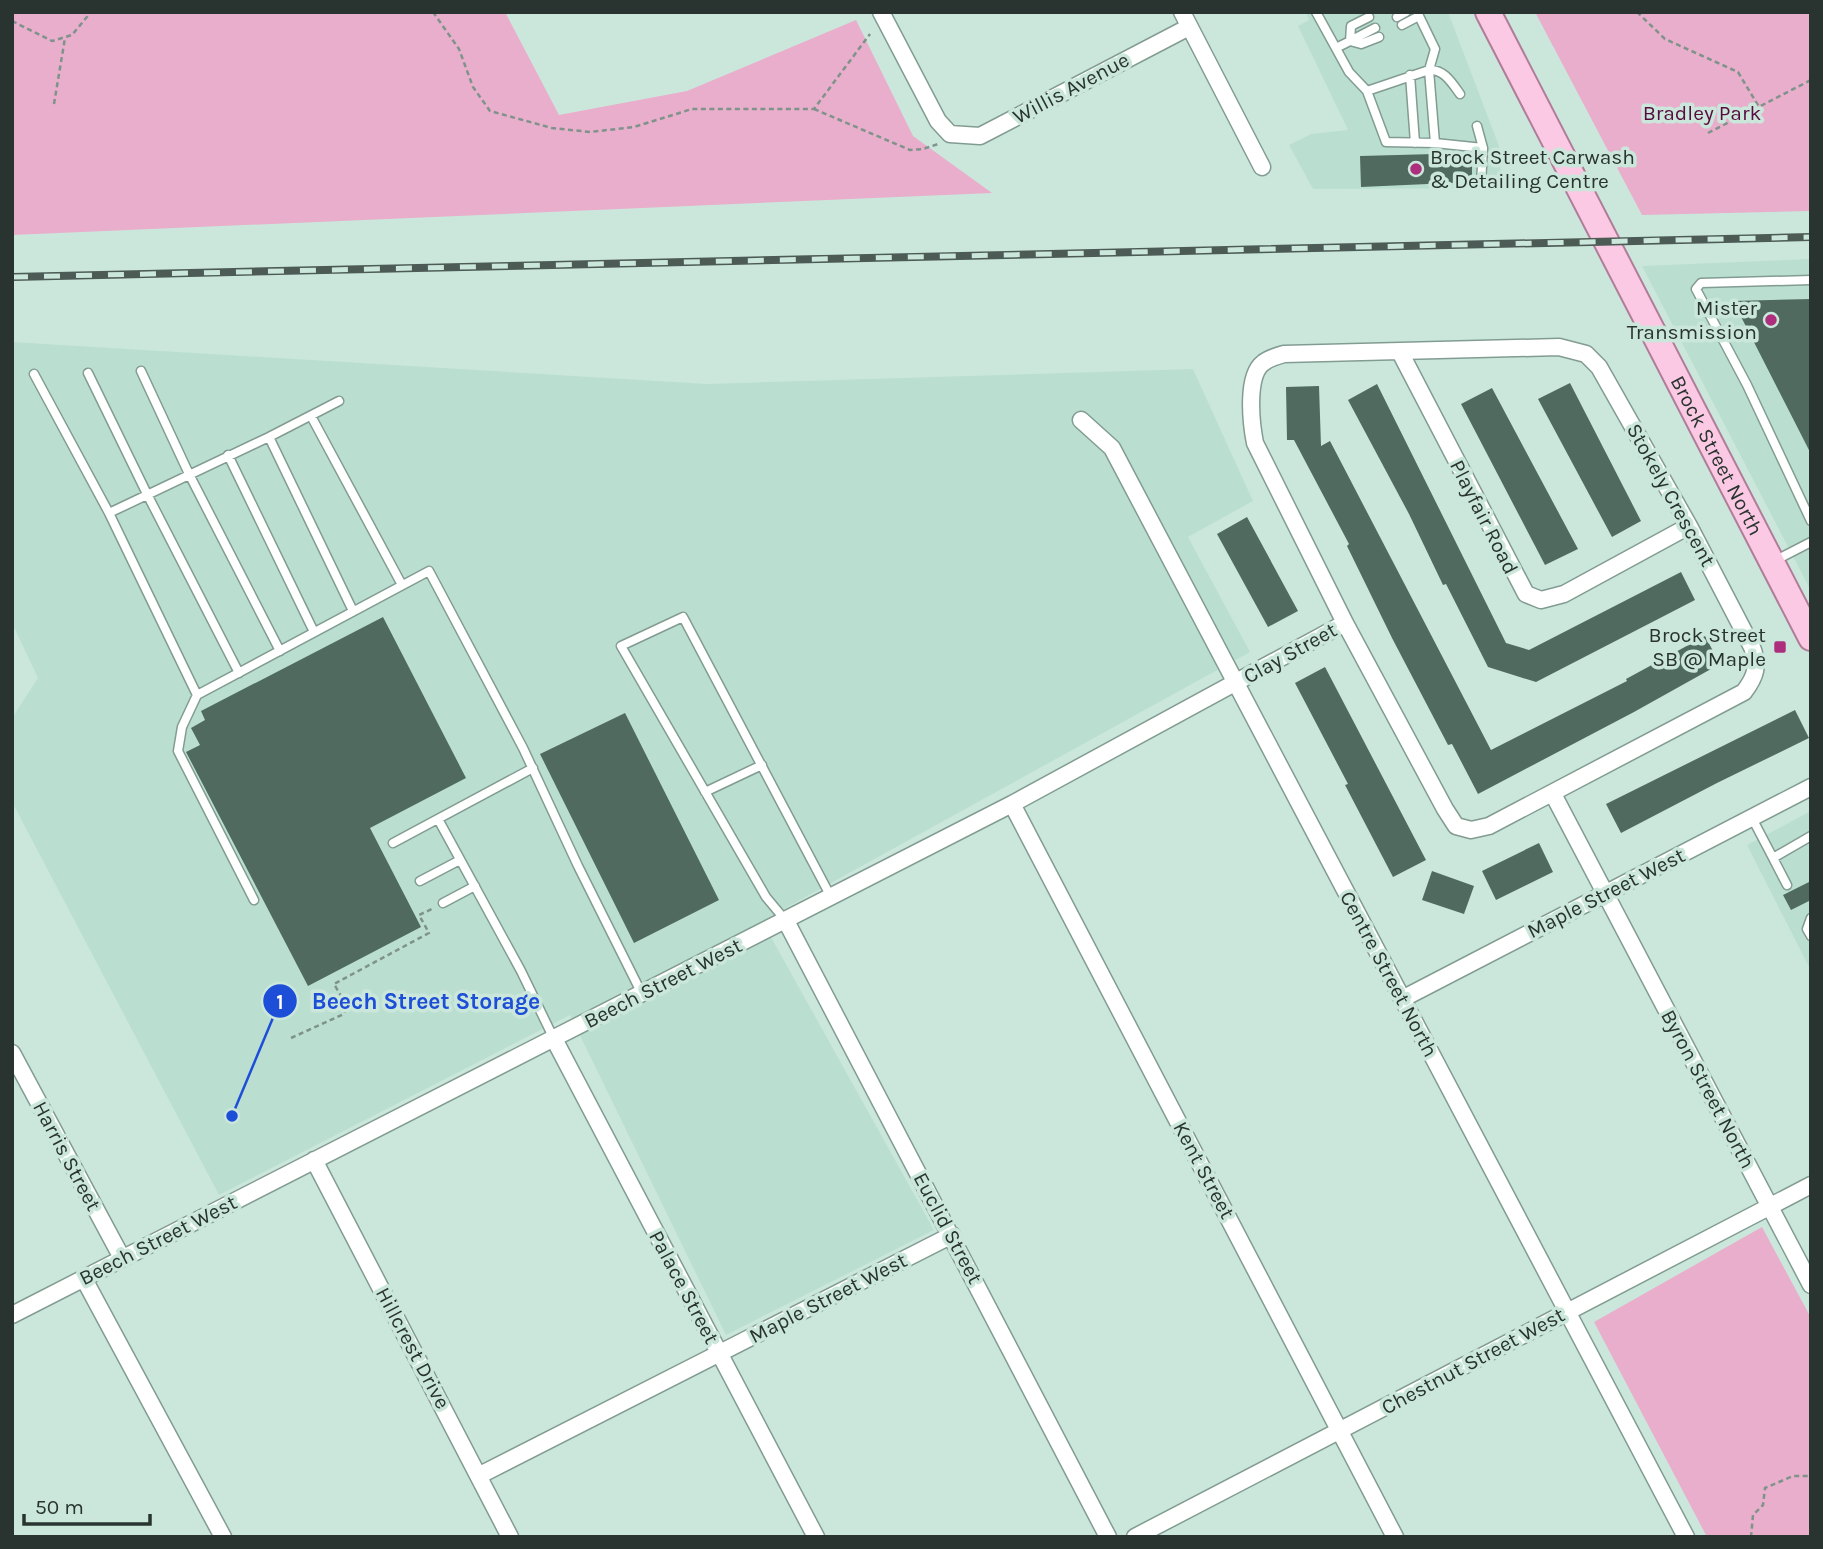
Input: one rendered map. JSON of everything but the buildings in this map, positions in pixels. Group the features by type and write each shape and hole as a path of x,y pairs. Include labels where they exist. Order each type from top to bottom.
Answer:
{"main road":[{"name":"Brock Street North","path":"1488,12 1811,638"}],"street":[{"path":"881,12 945,139"},
{"path":"1186,19 1262,167"},
{"name":"Willis Avenue","path":"945,139 980,136 1186,19"},
{"name":"Stokely Crescent","path":"1559,347 1586,354 1599,367 1689,526 1752,647 1757,662 1755,676 1744,692 1489,827 1471,830 1456,826 1345,623 1255,443 1251,422 1255,374 1262,364 1272,357 1284,354 1400,352 1559,347"},
{"name":"Playfair Road","path":"1400,352 1526,594 1541,600 1564,594 1689,526"},
{"name":"Centre Street North","path":"1082,420 1112,448 1686,1537"},
{"name":"Clay Street","path":"1236,683 1345,623"},
{"name":"Beech Street West","path":"12,1315 553,1037 786,921 1012,804 1236,683"},
{"name":"Maple Street West","path":"1402,999 1811,787"},
{"name":"Byron Street North","path":"1553,794 1811,1285"},
{"name":"Kent Street","path":"1012,804 1395,1537"},
{"name":"Euclid Street","path":"786,921 1108,1537"},
{"name":"Palace Street","path":"553,1037 816,1537"},
{"name":"Harris Street","path":"12,1053 122,1258"},
{"name":"Hillcrest Drive","path":"314,1160 510,1537"},
{"name":"Chestnut Street West","path":"1135,1537 1811,1185"},
{"name":"Maple Street West","path":"480,1475 952,1235"},
{"path":"84,1279 223,1537"}],"lane":[{"path":"1316,12 1349,72 1367,91 1386,142 1483,148"},
{"path":"1406,12 1400,21 1419,14 1436,49 1429,70 1435,143"},
{"path":"1350,41 1351,26 1369,17"},
{"path":"1336,48 1377,33"},
{"path":"1367,91 1410,75 1437,69 1460,94"},
{"path":"1410,75 1415,143"},
{"path":"1477,126 1483,148 1481,184"},
{"path":"1810,518 1748,385 1696,289 1700,283 1811,280"},
{"path":"141,371 189,474 280,651"},
{"path":"88,373 239,673"},
{"path":"34,374 109,513 197,695"},
{"path":"109,513 339,401"},
{"path":"311,416 402,585"},
{"path":"269,437 353,611"},
{"path":"228,455 314,632"},
{"path":"1773,561 1811,542"},
{"path":"254,900 178,751 182,727 197,695 429,570 533,768 578,866 642,993"},
{"path":"786,921 766,897 621,646 683,617 831,897"},
{"path":"705,792 762,765"},
{"path":"393,843 533,768"},
{"path":"1752,818 1787,885"},
{"path":"438,819 553,1037"},
{"path":"1773,858 1811,836"},
{"path":"420,881 460,860"},
{"path":"443,903 475,886"},
{"path":"1811,918 1807,929 1811,936"}],"path":[{"path":"12,21 52,41 72,35 91,12"},
{"path":"433,12 459,49 473,87 490,111 552,128 590,132 634,127 692,109 814,108 910,150 923,149 945,139"},
{"path":"1637,12 1665,39 1738,72 1759,107"},
{"path":"814,108 870,34"},
{"path":"54,104 65,37"},
{"path":"1708,133 1811,80"},
{"path":"291,1038 344,1014 347,1006 334,984 429,933 419,915 443,903"},
{"path":"1751,1537 1753,1515 1763,1505 1766,1488 1793,1476 1811,1476"}],"shaded area":[{"path":"1306,12 1448,12 1499,146 1502,188 1313,189 1289,145 1311,134 1348,130 1298,26 1309,20"},
{"path":"1811,259 1811,591 1642,266"},
{"path":"12,342 707,384 1193,369 1253,501 1188,537 1250,652 762,921 934,1230 726,1335 570,1015 219,1195 12,802 12,718 38,678 12,623"},
{"path":"1811,811 1811,971 1747,845"}],"green space":[{"path":"12,12 505,12 559,115 687,91 856,20 913,136 992,193 12,235"},
{"name":"Bradley Park","path":"1535,12 1811,12 1811,211 1642,215"},
{"path":"1762,1227 1811,1318 1811,1537 1707,1537 1594,1322"}],"railway":[{"path":"12,277 1811,237"}],"place":[{"name":"Brock Street Carwash & Detailing Centre","path":"1416,169"},
{"name":"Mister Transmission","path":"1771,320"},
{"name":"Brock Street SB @ Maple","path":"1780,647"},
{"name":"Beech Street Storage","path":"232,1116"}]}
